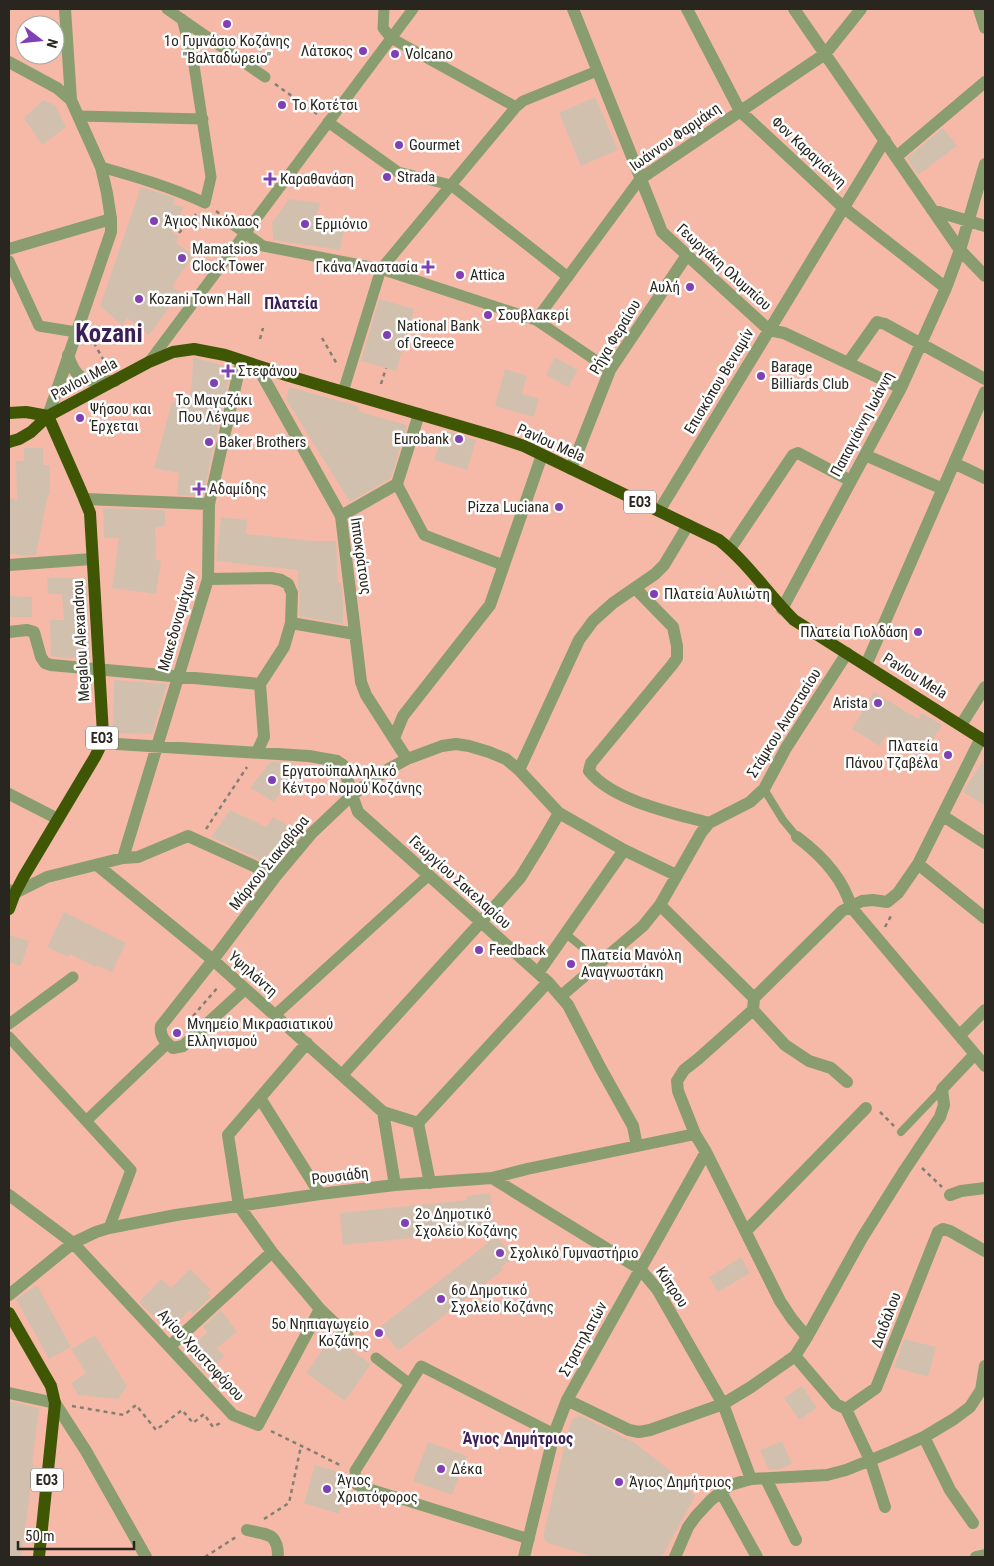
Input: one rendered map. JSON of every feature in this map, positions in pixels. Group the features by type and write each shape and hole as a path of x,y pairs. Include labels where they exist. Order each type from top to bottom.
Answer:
{"main road":[{"name":"Pavlou Mela","path":"48,416 149,362 173,352 194,350 208,351 241,360 524,446 710,535 730,549 782,608 798,623 983,740"},
{"path":"9,413 26,412 48,416"},
{"name":"ΕΟ3","path":"9,442 31,432 48,416"},
{"name":"Megalou Alexandrou","path":"9,909 12,891 95,757 103,734 91,520 85,499 48,416"},
{"name":"ΕΟ3","path":"9,1312 51,1386 55,1402 40,1557"}],"street":[{"path":"65,9 71,100"},
{"path":"167,9 265,77"},
{"path":"384,9 383,28 391,38 516,107"},
{"path":"149,362 413,9"},
{"name":"Γεωργάκη Ολυμπίου","path":"572,9 662,232 769,330 784,333 901,388"},
{"name":"Φον Καραγιάννη","path":"688,9 740,111 844,208 946,288"},
{"path":"794,9 960,250 985,276"},
{"name":"Ιωάννου Φαρμάκη","path":"536,320 640,179 825,54 861,9"},
{"path":"979,9 985,28"},
{"path":"101,167 183,192 204,203 211,177 193,59 182,19"},
{"path":"9,62 58,88 71,100 101,167 111,219 111,232 48,416"},
{"path":"343,392 381,269 516,107 523,101 597,71"},
{"path":"896,157 985,82"},
{"path":"79,116 203,119"},
{"path":"328,122 398,172 451,185 568,277"},
{"name":"Επισκόπου Βενιαμίν","path":"658,511 885,140"},
{"name":"Παπαγιάννη Ιωάννη","path":"782,608 901,388 946,288 960,250 985,164"},
{"path":"932,210 985,226"},
{"path":"9,249 111,219"},
{"path":"234,225 263,246 381,269 536,320 610,370"},
{"name":"Ρήγα Φεραίου","path":"571,469 610,370 687,256"},
{"path":"9,261 39,326 76,332"},
{"path":"848,363 878,322 885,324 985,379"},
{"path":"68,355 77,375 86,380 115,381"},
{"name":"Μακεδονομάχων","path":"123,858 208,579 209,504 241,360"},
{"name":"Ιπποκράτους","path":"258,366 341,516 361,682 366,695 407,759"},
{"path":"866,665 985,392"},
{"path":"341,516 397,484 419,414"},
{"path":"730,549 793,455 798,453 850,481"},
{"path":"394,738 403,716 490,605 542,455"},
{"path":"864,455 943,488"},
{"path":"954,463 985,478"},
{"path":"397,484 424,535 503,566"},
{"path":"85,499 209,504"},
{"path":"519,770 579,640 593,621 613,603 655,574 664,565 688,525"},
{"path":"9,565 92,560"},
{"path":"101,743 256,752 264,737 260,684 284,647 290,623 292,593 288,584 271,578 208,579"},
{"path":"635,588 673,627 677,658 591,763 589,771 594,777 625,797 709,823"},
{"path":"290,623 355,634"},
{"path":"9,632 28,630 34,632 45,663 58,666 260,684"},
{"name":"Στάμκου Αναστασίου","path":"561,996 643,926 660,904 701,833 709,823 750,802 764,789 786,748 847,653"},
{"path":"961,725 985,687"},
{"path":"807,1337 780,1301 706,1152 695,1134 678,1091 677,1081 684,1070 698,1059 754,1004 842,911 862,900 887,902 898,893 918,864 983,740"},
{"name":"Μάρκου Σιακαβάρα","path":"167,1044 160,1030 161,1026 276,876 312,833 352,795 407,759 442,746 462,745 489,752 506,759 519,770 559,813 624,850 676,875"},
{"name":"Γεωργίου Σακελαρίου","path":"256,752 337,760 343,765 358,812 548,982 568,1005 633,1126 637,1146"},
{"path":"9,794 58,819"},
{"path":"342,1074 520,878 559,813"},
{"path":"943,816 985,843"},
{"path":"12,891 47,877 123,858 138,857 188,836 276,876"},
{"path":"797,837 812,848 830,867 848,896 851,907 985,1066"},
{"path":"538,973 624,850"},
{"path":"918,864 985,918"},
{"name":"Υψηλάντη","path":"98,865 213,960 383,1112 418,1123"},
{"path":"275,1015 428,875"},
{"path":"660,904 754,1004 785,1045 809,1061 831,1068 848,1082"},
{"path":"9,1024 73,977"},
{"path":"430,1183 418,1123 548,982"},
{"path":"86,1121 167,1044 173,1048 183,1046 245,988"},
{"path":"960,1036 985,1010"},
{"path":"9,1037 131,1170 109,1228"},
{"path":"306,1043 228,1135 239,1206 272,1252 320,1309 348,1336"},
{"path":"567,1400 629,1430 639,1432 683,1419 723,1404 758,1383 795,1356 862,1238 940,1117 944,1105 942,1089 975,1054"},
{"path":"260,1098 320,1194"},
{"path":"746,1231 866,1108"},
{"path":"383,1112 395,1185"},
{"name":"Ρουσιάδη","path":"9,1295 73,1243 109,1228 176,1215 320,1194 395,1185 492,1178 695,1134"},
{"name":"Στρατηλατών","path":"524,1557 554,1434 567,1400 706,1152"},
{"name":"Κύπρου","path":"492,1178 640,1270 657,1289 723,1404 751,1479"},
{"path":"950,1195 961,1190 985,1188"},
{"name":"Αγίου Χριστοφόρου","path":"9,1195 15,1204 73,1243 234,1415 258,1425"},
{"name":"Δαιδάλου","path":"846,1409 876,1388 938,1232 943,1229 950,1231 985,1251"},
{"path":"170,1346 272,1252"},
{"path":"258,1425 320,1309"},
{"path":"795,1356 836,1404 846,1409 870,1460 886,1507"},
{"path":"376,1358 410,1384"},
{"path":"529,1538 357,1485 355,1472 421,1366 554,1434"},
{"path":"675,1557 688,1526 711,1500 730,1485 751,1479 827,1475 846,1470 924,1437 970,1407 983,1391 985,1366"},
{"path":"9,1393 55,1402 86,1451 146,1557"},
{"path":"924,1437 950,1490 973,1523"},
{"path":"766,1479 796,1540"},
{"path":"720,1492 757,1557"},
{"path":"247,1530 266,1535 275,1540 278,1548 278,1557"},
{"path":"976,1557 985,1555"}],"lane":[{"path":"764,789 783,820 797,837"},
{"path":"565,933 601,963"},
{"path":"900,1132 942,1089"}],"path":[{"path":"265,77 328,122"},
{"path":"178,233 204,203 234,225"},
{"path":"260,339 262,328"},
{"path":"76,332 90,336 115,381"},
{"path":"322,338 337,364"},
{"path":"381,384 386,368"},
{"path":"198,840 256,752"},
{"path":"203,973 233,1000"},
{"path":"192,1017 218,986"},
{"path":"183,999 210,1021"},
{"path":"912,1158 950,1195"},
{"path":"348,1336 376,1358"},
{"path":"55,1402 124,1415 136,1405 156,1430 182,1410 193,1423 204,1414 213,1427 234,1415"},
{"path":"258,1425 355,1472"},
{"path":"289,1503 301,1446"}],"shaded area":[{"path":"9,9 985,9 985,1557 9,1557"}],"building":[{"path":"595,97 618,150 581,166 559,113"},
{"path":"43,100 55,105 66,127 42,145 24,118"},
{"path":"943,128 957,146 918,175 907,158"},
{"path":"141,187 175,198 173,204 183,207 173,234 179,236 176,243 193,255 172,287 181,292 149,335 127,318 123,326 100,306"},
{"name":"Ερμιόνιο","path":"289,199 320,203 316,222 345,225 340,250 273,240 272,223"},
{"name":"National Bank of Greece","path":"379,299 414,309 396,371 361,361"},
{"path":"193,357 231,368 203,496 177,495 179,473 154,468 172,402 188,406 192,384"},
{"path":"555,357 578,370 568,387 546,375"},
{"path":"505,369 527,376 522,394 539,398 534,417 495,406"},
{"path":"289,387 357,406 361,412 407,425 391,478 350,502 286,399"},
{"path":"444,430 476,440 467,470 434,460"},
{"path":"24,448 43,448 43,465 50,465 50,495 48,495 36,555 25,556 9,553 9,498 17,500 16,461 24,461"},
{"path":"103,508 165,510 165,526 155,527 156,560 161,561 156,594 112,588 119,538 104,538"},
{"path":"221,517 247,520 246,534 313,541 336,541 338,583 341,583 343,603 343,624 299,616 298,570 216,561"},
{"path":"47,578 86,578 90,657 66,658 51,656 50,620 64,620 62,594 48,594"},
{"path":"9,596 32,597 32,617 9,617"},
{"path":"114,680 167,684 152,734 113,733"},
{"path":"874,692 918,719 922,713 942,725 921,757 886,735 880,746 852,729"},
{"path":"985,757 985,805 963,792"},
{"name":"Εργατοϋπαλληλικό Κέντρο Νομού Κοζάνης","path":"270,762 293,763 293,773 274,802 250,788"},
{"path":"230,810 266,827 273,817 300,832 274,866 211,837"},
{"path":"64,912 126,943 112,972 97,965 96,967 70,954 68,957 47,947"},
{"path":"9,935 29,941 21,966 9,962"},
{"name":"2ο Δημοτικό Σχολείο Κοζάνης","path":"490,1193 494,1234 471,1236 470,1232 343,1245 340,1213 467,1200 467,1196"},
{"name":"6ο Δημοτικό Σχολείο Κοζάνης","path":"497,1236 514,1258 501,1267 503,1270 398,1351 380,1327"},
{"path":"741,1257 750,1273 718,1292 709,1277"},
{"path":"190,1269 211,1289 207,1293 211,1297 193,1314 190,1310 170,1332 139,1302 161,1279 171,1288"},
{"path":"37,1285 71,1347 49,1359 16,1299"},
{"path":"221,1310 237,1332 217,1348 224,1356 206,1374 191,1358 197,1353 191,1347 207,1332 203,1327"},
{"path":"95,1335 127,1386 118,1399 78,1395 71,1383 86,1373 71,1349"},
{"path":"332,1336 371,1364 345,1401 306,1373"},
{"path":"904,1339 936,1347 928,1377 894,1367"},
{"path":"802,1386 817,1408 799,1420 784,1398"},
{"path":"9,1401 39,1408 32,1464 34,1464 21,1557 9,1557"},
{"name":"Άγιος Δημήτριος","path":"579,1415 635,1443 668,1469 695,1496 660,1557 593,1557 548,1543 543,1537 572,1420"},
{"path":"782,1441 792,1464 780,1469 769,1470 760,1450"},
{"path":"428,1442 467,1456 452,1495 413,1481"},
{"name":"Άγιος Χριστόφορος","path":"315,1465 348,1475 349,1480 339,1514 304,1503"}],"place":[{"name":"1ο Γυμνάσιο Κοζάνης \"Βαλταδώρειο\"","path":"227,24"},
{"name":"Λάτσκος","path":"363,51"},
{"name":"Volcano","path":"395,54"},
{"name":"Το Κοτέτσι","path":"282,105"},
{"name":"Gourmet","path":"399,145"},
{"name":"Strada","path":"387,177"},
{"name":"Καραθανάση","path":"270,179"},
{"name":"Άγιος Νικόλαος","path":"154,221"},
{"name":"Ερμιόνιο","path":"305,224"},
{"name":"Mamatsios Clock Tower","path":"182,258"},
{"name":"Γκάνα Αναστασία","path":"428,267"},
{"name":"Attica","path":"460,275"},
{"name":"Αυλή","path":"690,287"},
{"name":"Kozani Town Hall","path":"139,299"},
{"name":"Σουβλακερί","path":"488,315"},
{"name":"National Bank of Greece","path":"387,335"},
{"name":"Στεφάνου","path":"228,371"},
{"name":"Barage Billiards Club","path":"761,376"},
{"name":"Το Μαγαζάκι Που Λέγαμε","path":"214,383"},
{"name":"Ψήσου και Έρχεται","path":"80,418"},
{"name":"Eurobank","path":"459,439"},
{"name":"Baker Brothers","path":"209,442"},
{"name":"Αδαμίδης","path":"199,489"},
{"name":"Pizza Luciana","path":"559,507"},
{"name":"Πλατεία Αυλιώτη","path":"654,594"},
{"name":"Πλατεία Γιολδάση","path":"918,632"},
{"name":"Arista","path":"878,703"},
{"name":"Πλατεία Πάνου Τζαβέλα","path":"948,755"},
{"name":"Εργατοϋπαλληλικό Κέντρο Νομού Κοζάνης","path":"272,780"},
{"name":"Feedback","path":"479,950"},
{"name":"Πλατεία Μανόλη Αναγνωστάκη","path":"571,964"},
{"name":"Μνημείο Μικρασιατικού Ελληνισμού","path":"177,1033"},
{"name":"2ο Δημοτικό Σχολείο Κοζάνης","path":"405,1223"},
{"name":"Σχολικό Γυμναστήριο","path":"500,1253"},
{"name":"6ο Δημοτικό Σχολείο Κοζάνης","path":"441,1299"},
{"name":"5ο Νηπιαγωγείο Κοζάνης","path":"379,1333"},
{"name":"Δέκα","path":"441,1469"},
{"name":"Άγιος Δημήτριος","path":"619,1482"},
{"name":"Άγιος Χριστόφορος","path":"327,1489"}],"district":[{"name":"Πλατεία","path":"291,303"},
{"name":"Kozani","path":"109,333"},
{"name":"Άγιος Δημήτριος","path":"518,1438"}]}
